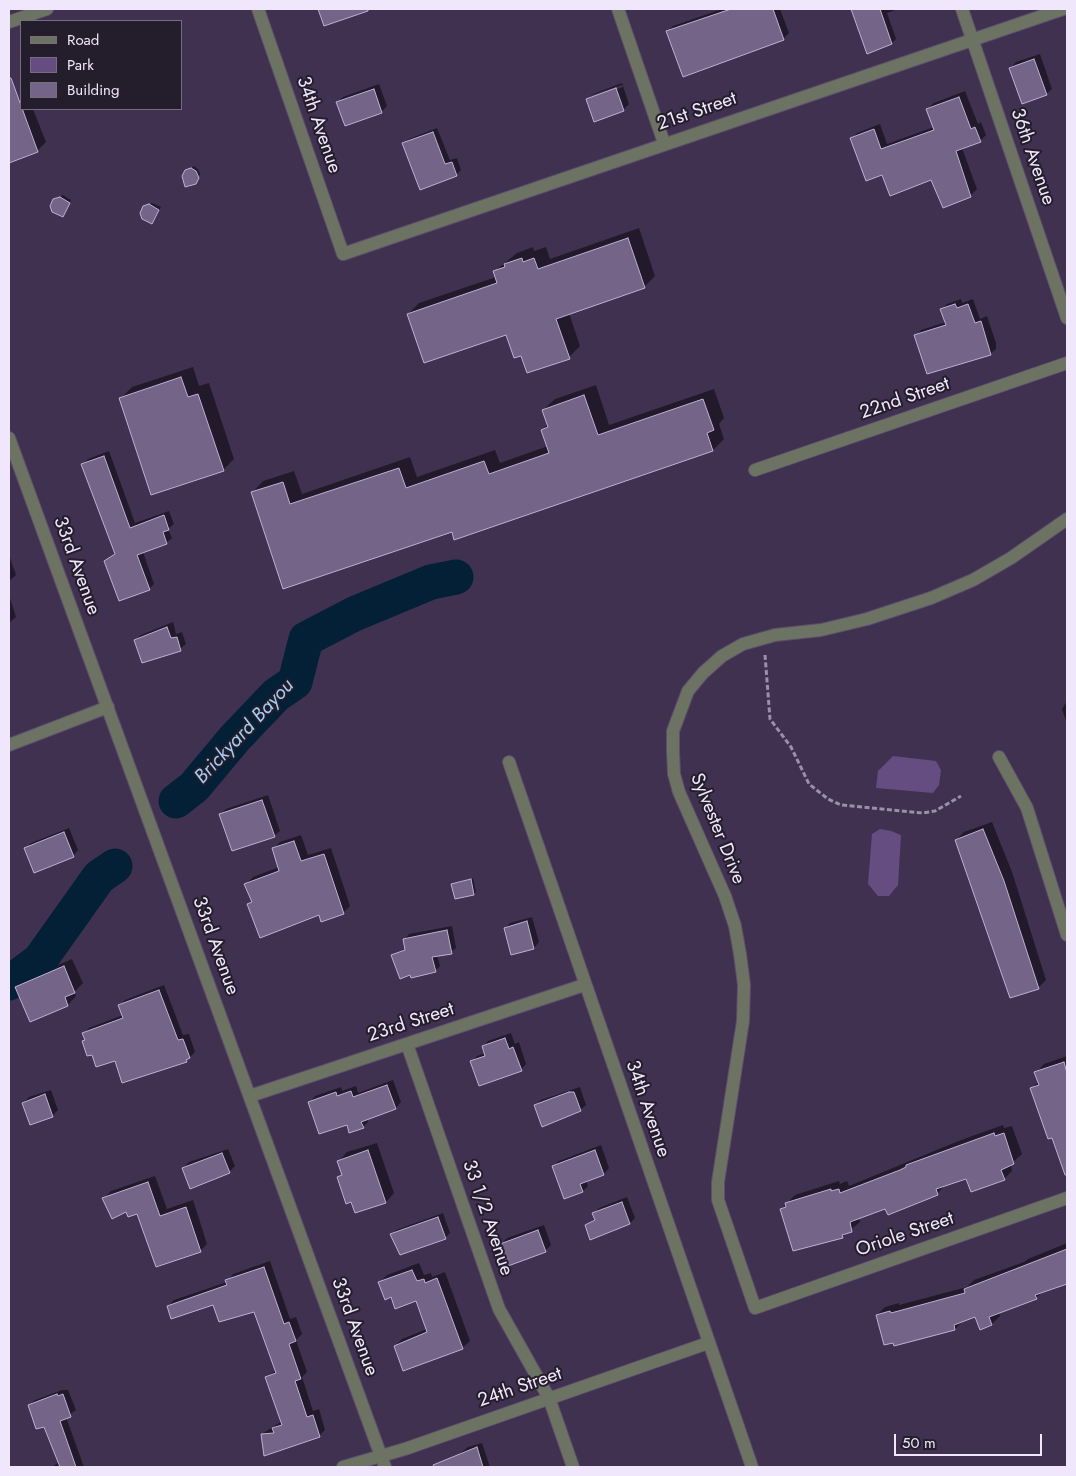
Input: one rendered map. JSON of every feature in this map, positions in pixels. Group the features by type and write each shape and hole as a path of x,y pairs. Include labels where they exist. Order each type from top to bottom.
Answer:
{"street":[{"path":"9,22 47,9"},
{"name":"34th Avenue","path":"258,9 343,254"},
{"path":"618,9 664,143"},
{"name":"36th Avenue","path":"962,9 1067,318"},
{"name":"21st Street","path":"343,254 664,143 1063,9"},
{"name":"22nd Street","path":"755,470 1067,364"},
{"name":"33rd Avenue","path":"9,438 383,1461"},
{"name":"Sylvester Drive","path":"755,1308 718,1200 718,1182 743,1021 744,985 735,926 724,896 678,792 674,774 673,730 680,710 688,691 703,673 722,656 743,644 775,635 821,630 867,619 931,598 974,580 1011,558 1067,519"},
{"path":"9,745 108,707"},
{"path":"999,757 1027,808 1067,934"},
{"name":"34th Avenue","path":"509,762 584,985 752,1467"},
{"name":"23rd Street","path":"250,1096 584,985"},
{"name":"33 1/2 Avenue","path":"407,1044 499,1309 549,1398 573,1467"},
{"name":"Oriole Street","path":"755,1308 1067,1198"},
{"name":"24th Street","path":"343,1467 383,1461 405,1449 708,1343"}],"path":[{"path":"765,654 770,720 791,747 809,784 828,799 841,805 924,813 935,811 961,796"}],"green space":[{"path":"893,756 936,761 941,770 939,785 933,793 876,788 878,771"},
{"path":"880,829 901,835 898,885 889,896 878,896 868,884 872,834"}],"building":[{"path":"318,9 368,9 368,11 324,26"},
{"path":"731,9 773,9 784,40 683,77 666,31"},
{"path":"851,9 880,9 892,44 867,54"},
{"path":"1034,59 1047,95 1022,104 1009,68"},
{"path":"9,78 11,78 20,103 20,110 23,110 38,152 9,163"},
{"path":"616,88 624,111 594,122 586,99"},
{"path":"374,89 382,113 345,126 336,102"},
{"path":"959,97 971,129 975,127 981,142 956,151 971,197 943,208 931,180 890,196 882,175 866,181 850,138 874,129 881,149 934,130 926,109"},
{"path":"433,132 445,164 452,162 457,176 420,190 402,143"},
{"path":"191,168 196,171 199,178 196,184 185,187 182,176 185,170"},
{"path":"60,197 70,203 63,217 52,212 50,206 53,199"},
{"path":"149,204 159,210 152,224 142,219 140,213 143,206"},
{"path":"628,238 645,288 556,319 570,359 527,373 521,356 514,358 506,335 424,363 407,314 497,283 493,271 505,267 504,264 522,258 523,262 534,258 538,269"},
{"path":"955,304 957,308 968,304 975,323 981,321 991,355 927,374 914,335 946,325 940,309"},
{"path":"181,377 188,397 198,394 224,471 151,495 119,398"},
{"path":"584,395 598,435 703,399 714,430 707,433 713,451 454,540 452,532 283,589 251,492 283,482 290,504 399,468 406,488 484,461 489,474 549,453 541,430 548,427 542,410"},
{"path":"104,456 130,528 164,515 169,530 163,532 167,544 137,555 150,590 119,601 104,561 115,554 81,464"},
{"path":"167,627 171,638 177,637 181,651 142,663 134,640"},
{"path":"262,800 275,837 232,851 219,814"},
{"path":"983,829 1004,881 1039,989 1010,998 955,840"},
{"path":"64,832 74,857 34,873 24,848"},
{"path":"294,841 301,861 324,854 344,914 321,922 319,915 260,938 247,904 252,902 244,884 279,871 272,848"},
{"path":"471,879 474,895 455,899 451,884"},
{"path":"527,921 534,949 511,955 504,928"},
{"path":"447,930 452,954 432,957 436,972 411,978 410,975 400,979 391,955 405,950 403,939"},
{"path":"64,966 75,993 65,997 68,1006 30,1022 15,987"},
{"path":"159,990 178,1040 183,1039 190,1058 186,1060 187,1062 122,1083 115,1061 96,1067 92,1055 87,1056 82,1041 85,1040 82,1033 123,1018 118,1005"},
{"path":"505,1038 509,1049 513,1047 522,1071 479,1086 470,1061 485,1056 482,1046"},
{"path":"1064,1062 1067,1073 1067,1175 1065,1175 1052,1138 1048,1139 1030,1088 1039,1085 1034,1072"},
{"path":"387,1085 396,1109 361,1122 364,1128 349,1133 347,1125 319,1134 308,1102 336,1092 337,1096 351,1091 353,1097"},
{"path":"569,1092 574,1092 581,1111 542,1127 534,1105"},
{"path":"45,1094 53,1117 30,1125 22,1103"},
{"path":"994,1133 995,1136 1004,1133 1014,1164 1001,1170 1005,1180 971,1192 966,1179 936,1189 938,1195 888,1215 885,1209 850,1222 852,1232 842,1235 843,1238 793,1251 780,1209 786,1207 785,1203 831,1189 831,1191 839,1189 840,1193 900,1170 906,1167 906,1165"},
{"path":"368,1150 386,1203 355,1213 351,1202 346,1204 337,1177 342,1175 337,1161"},
{"path":"595,1150 604,1175 580,1184 583,1192 564,1199 552,1166"},
{"path":"222,1153 230,1173 190,1189 182,1168"},
{"path":"148,1182 160,1216 186,1207 201,1252 156,1267 137,1214 128,1217 126,1212 112,1219 102,1198"},
{"path":"622,1202 630,1224 590,1240 585,1225 595,1220 592,1213"},
{"path":"438,1217 446,1239 400,1255 390,1234"},
{"path":"538,1230 546,1252 508,1266 500,1244"},
{"path":"1067,1249 1067,1284 1035,1295 1037,1299 989,1317 992,1325 980,1330 975,1317 954,1325 955,1330 894,1346 893,1343 884,1345 876,1315 890,1311 891,1313 965,1293 964,1289"},
{"path":"264,1267 284,1324 289,1322 296,1341 289,1344 301,1379 295,1381 307,1417 313,1415 320,1437 264,1456 261,1434 274,1433 272,1428 282,1425 265,1377 276,1373 254,1312 219,1322 213,1305 171,1319 167,1306 227,1285 225,1280"},
{"path":"412,1270 417,1281 424,1279 425,1283 437,1278 463,1349 403,1371 394,1346 427,1332 416,1301 395,1309 391,1297 385,1300 378,1282"},
{"path":"57,1394 58,1396 63,1394 71,1417 60,1421 76,1467 60,1467 44,1427 36,1429 28,1405"},
{"path":"477,1447 483,1467 434,1467 433,1465"}],"waterway":[{"name":"Brickyard Bayou","path":"176,801 194,787 235,738 276,695 295,682 306,639 354,614 431,582 456,577"},
{"name":"Brickyard Bayou","path":"9,983 40,960 99,877 115,866"}]}
